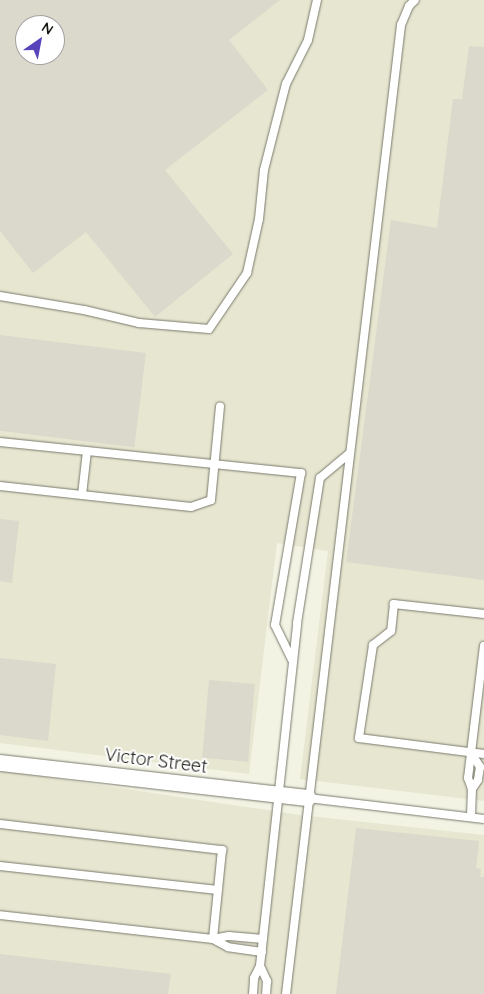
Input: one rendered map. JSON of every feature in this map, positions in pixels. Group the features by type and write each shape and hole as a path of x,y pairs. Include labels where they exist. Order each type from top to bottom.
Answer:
{"street":[{"name":"Victor Street","path":"0,763 308,798"}],"lane":[{"path":"0,296 84,310 139,324 209,328 247,272 259,219 264,170 286,84 308,40 317,0"},
{"path":"286,994 401,25 409,6 415,0"},
{"path":"0,486 191,507 211,500 220,406"},
{"path":"0,442 301,473 275,625 293,661"},
{"path":"82,495 87,451"},
{"path":"253,994 254,978 260,966 262,952 296,623 320,478 350,454"},
{"path":"484,614 394,604 391,631 373,645 359,738 484,754"},
{"path":"471,817 472,789 468,778 484,646"},
{"path":"471,752 480,767 478,780 472,789"},
{"path":"308,798 484,818"},
{"path":"0,824 222,850 213,939"},
{"path":"0,866 218,890"},
{"path":"0,914 213,939 229,936 263,939"},
{"path":"213,939 228,947 262,952"},
{"path":"260,966 267,981 266,994"}],"shaded area":[{"path":"0,0 484,0 484,801 300,779 328,551 277,543 249,774 0,743"},
{"path":"0,770 300,815 484,835 484,994 0,994"}],"building":[{"path":"0,0 280,0 229,40 268,90 165,170 233,254 155,317 86,232 33,273 0,231"},
{"path":"469,46 484,47 484,580 346,562 391,220 437,228 453,99 462,99"},
{"path":"0,335 146,353 134,447 0,431"},
{"path":"0,519 19,521 12,583 0,581"},
{"path":"0,658 56,664 48,741 0,735"},
{"path":"209,680 255,684 248,762 202,758"},
{"path":"356,828 479,841 476,868 481,869 480,877 484,877 484,994 336,994"},
{"path":"0,954 171,974 168,994 0,994"}]}
